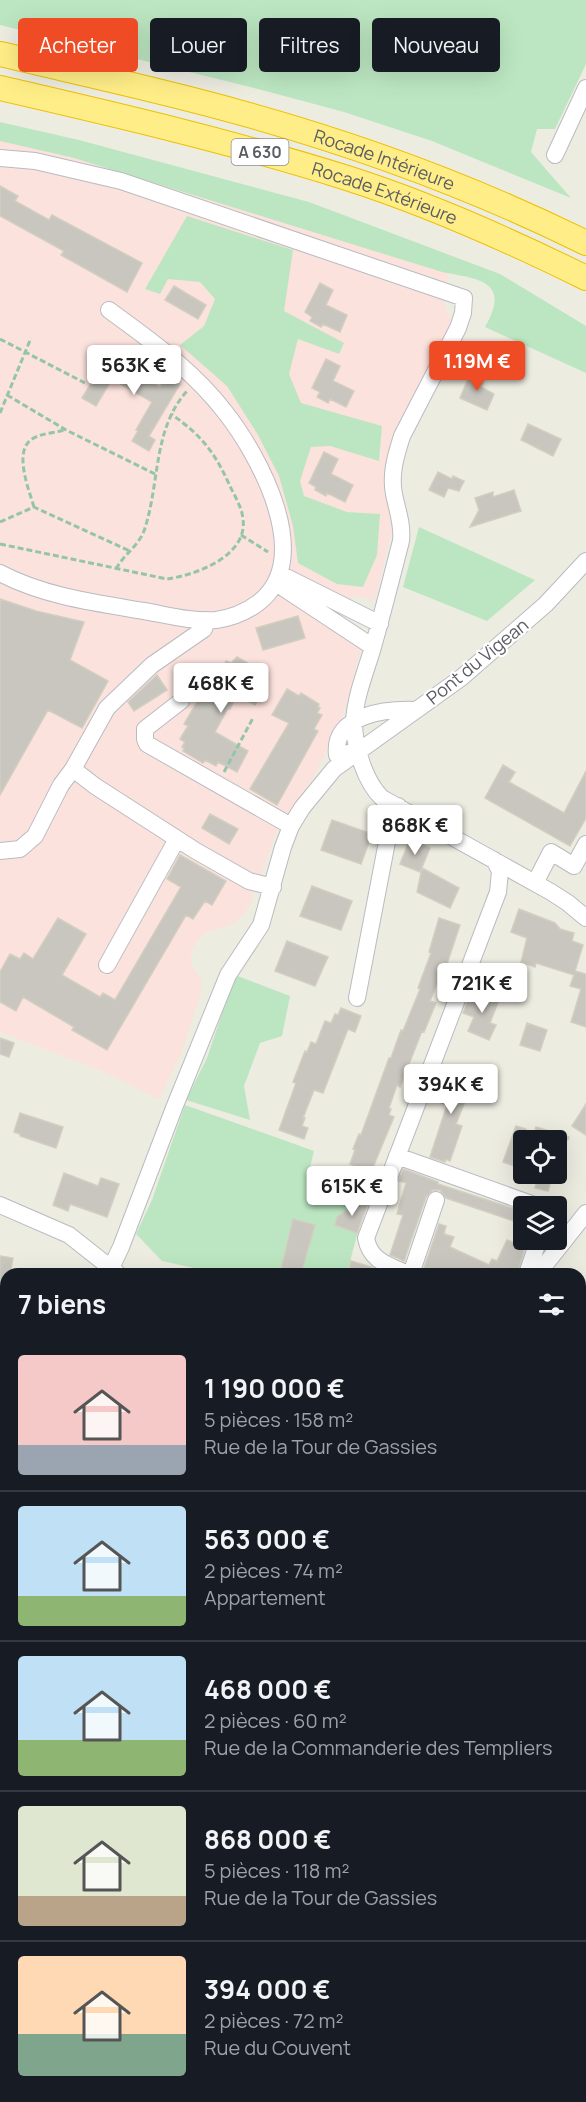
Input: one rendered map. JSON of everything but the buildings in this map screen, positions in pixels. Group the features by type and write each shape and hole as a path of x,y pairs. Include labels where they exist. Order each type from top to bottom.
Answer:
{"highway":[{"name":"Rocade Intérieure","path":"0,54 217,106 321,137 410,166 482,195 586,243"},
{"name":"Rocade Extérieure","path":"0,88 217,140 349,179 482,230 586,278"}],"street":[{"path":"555,155 586,88"},
{"path":"0,158 35,161 121,182 464,298 463,313 458,328 402,436 396,454 393,483 401,520 401,541 354,719 356,741 369,781 375,791 586,915"},
{"path":"0,573 39,588 102,604 207,620 235,616 252,607 266,597 278,579 283,562 282,535 265,479 245,441 225,411 197,381 169,354 110,310"},
{"name":"Pont du Vigean","path":"115,1268 174,1108 228,975 261,926 283,847 291,826 302,808 329,774 461,678 546,604 586,561"},
{"path":"278,579 380,624"},
{"path":"278,579 373,647"},
{"path":"0,851 20,849 35,836 61,785 73,769 107,708 152,665 204,629 207,620"},
{"path":"181,701 145,729 147,744 291,826"},
{"path":"354,719 397,709 416,710"},
{"path":"73,769 95,786 177,839 249,881 273,887"},
{"path":"357,998 391,820 398,806"},
{"path":"107,965 177,839"},
{"path":"535,883 551,852 574,866 586,844"},
{"path":"396,1268 374,1258 367,1246 366,1238 498,892 500,871 494,860"},
{"path":"397,1156 513,1197"},
{"path":"411,1268 436,1200"},
{"path":"0,1204 69,1235 110,1268"},
{"path":"542,1268 586,1212"},
{"path":"529,1268 535,1250"}],"path":[{"path":"0,413 31,338"},
{"path":"0,339 85,383"},
{"path":"116,570 141,539 146,528 166,424 181,397 197,381"},
{"path":"8,395 66,430 155,474"},
{"path":"0,544 158,578 177,578 222,559 231,552 242,535 243,519 214,454 196,432 171,414"},
{"path":"34,507 23,463 24,448 32,439 66,430"},
{"path":"0,522 34,507 130,551"},
{"path":"217,784 253,718"}],"shaded area":[{"path":"0,141 74,158 449,273 442,299 453,323 397,428 387,459 386,483 392,530 375,600 354,596 335,632 361,649 343,715 316,773 286,816 268,822 278,828 260,877 246,888 253,891 252,902 236,922 203,935 192,949 192,966 202,981 200,997 180,1056 159,1099 97,1069 0,1032"}],"green space":[{"path":"0,0 586,0 586,64 555,129 537,129 531,152 571,198 432,141 344,112 189,72 247,72 247,18 150,18 150,62 138,59 138,18 18,18 18,29 0,25"},
{"path":"0,122 79,140 309,202 500,274 586,326 586,373 485,327 495,300 487,284 478,280 442,272 74,158 0,141"},
{"path":"187,216 293,250 284,311 344,343 339,354 298,339 289,374 301,403 382,426 379,461 330,446 311,447 300,481 304,496 347,512 380,514 377,555 363,587 337,584 298,563 293,526 279,476 258,435 227,386 180,345 204,326 215,299 200,282 168,279 160,294 145,289"},
{"path":"419,527 535,580 487,621 403,587"},
{"path":"235,975 290,996 282,1036 260,1043 244,1086 250,1120 186,1100 207,1058"},
{"path":"185,1105 314,1151 307,1180 370,1201 361,1220 348,1268 194,1268 162,1261 136,1234 152,1200"}]}
